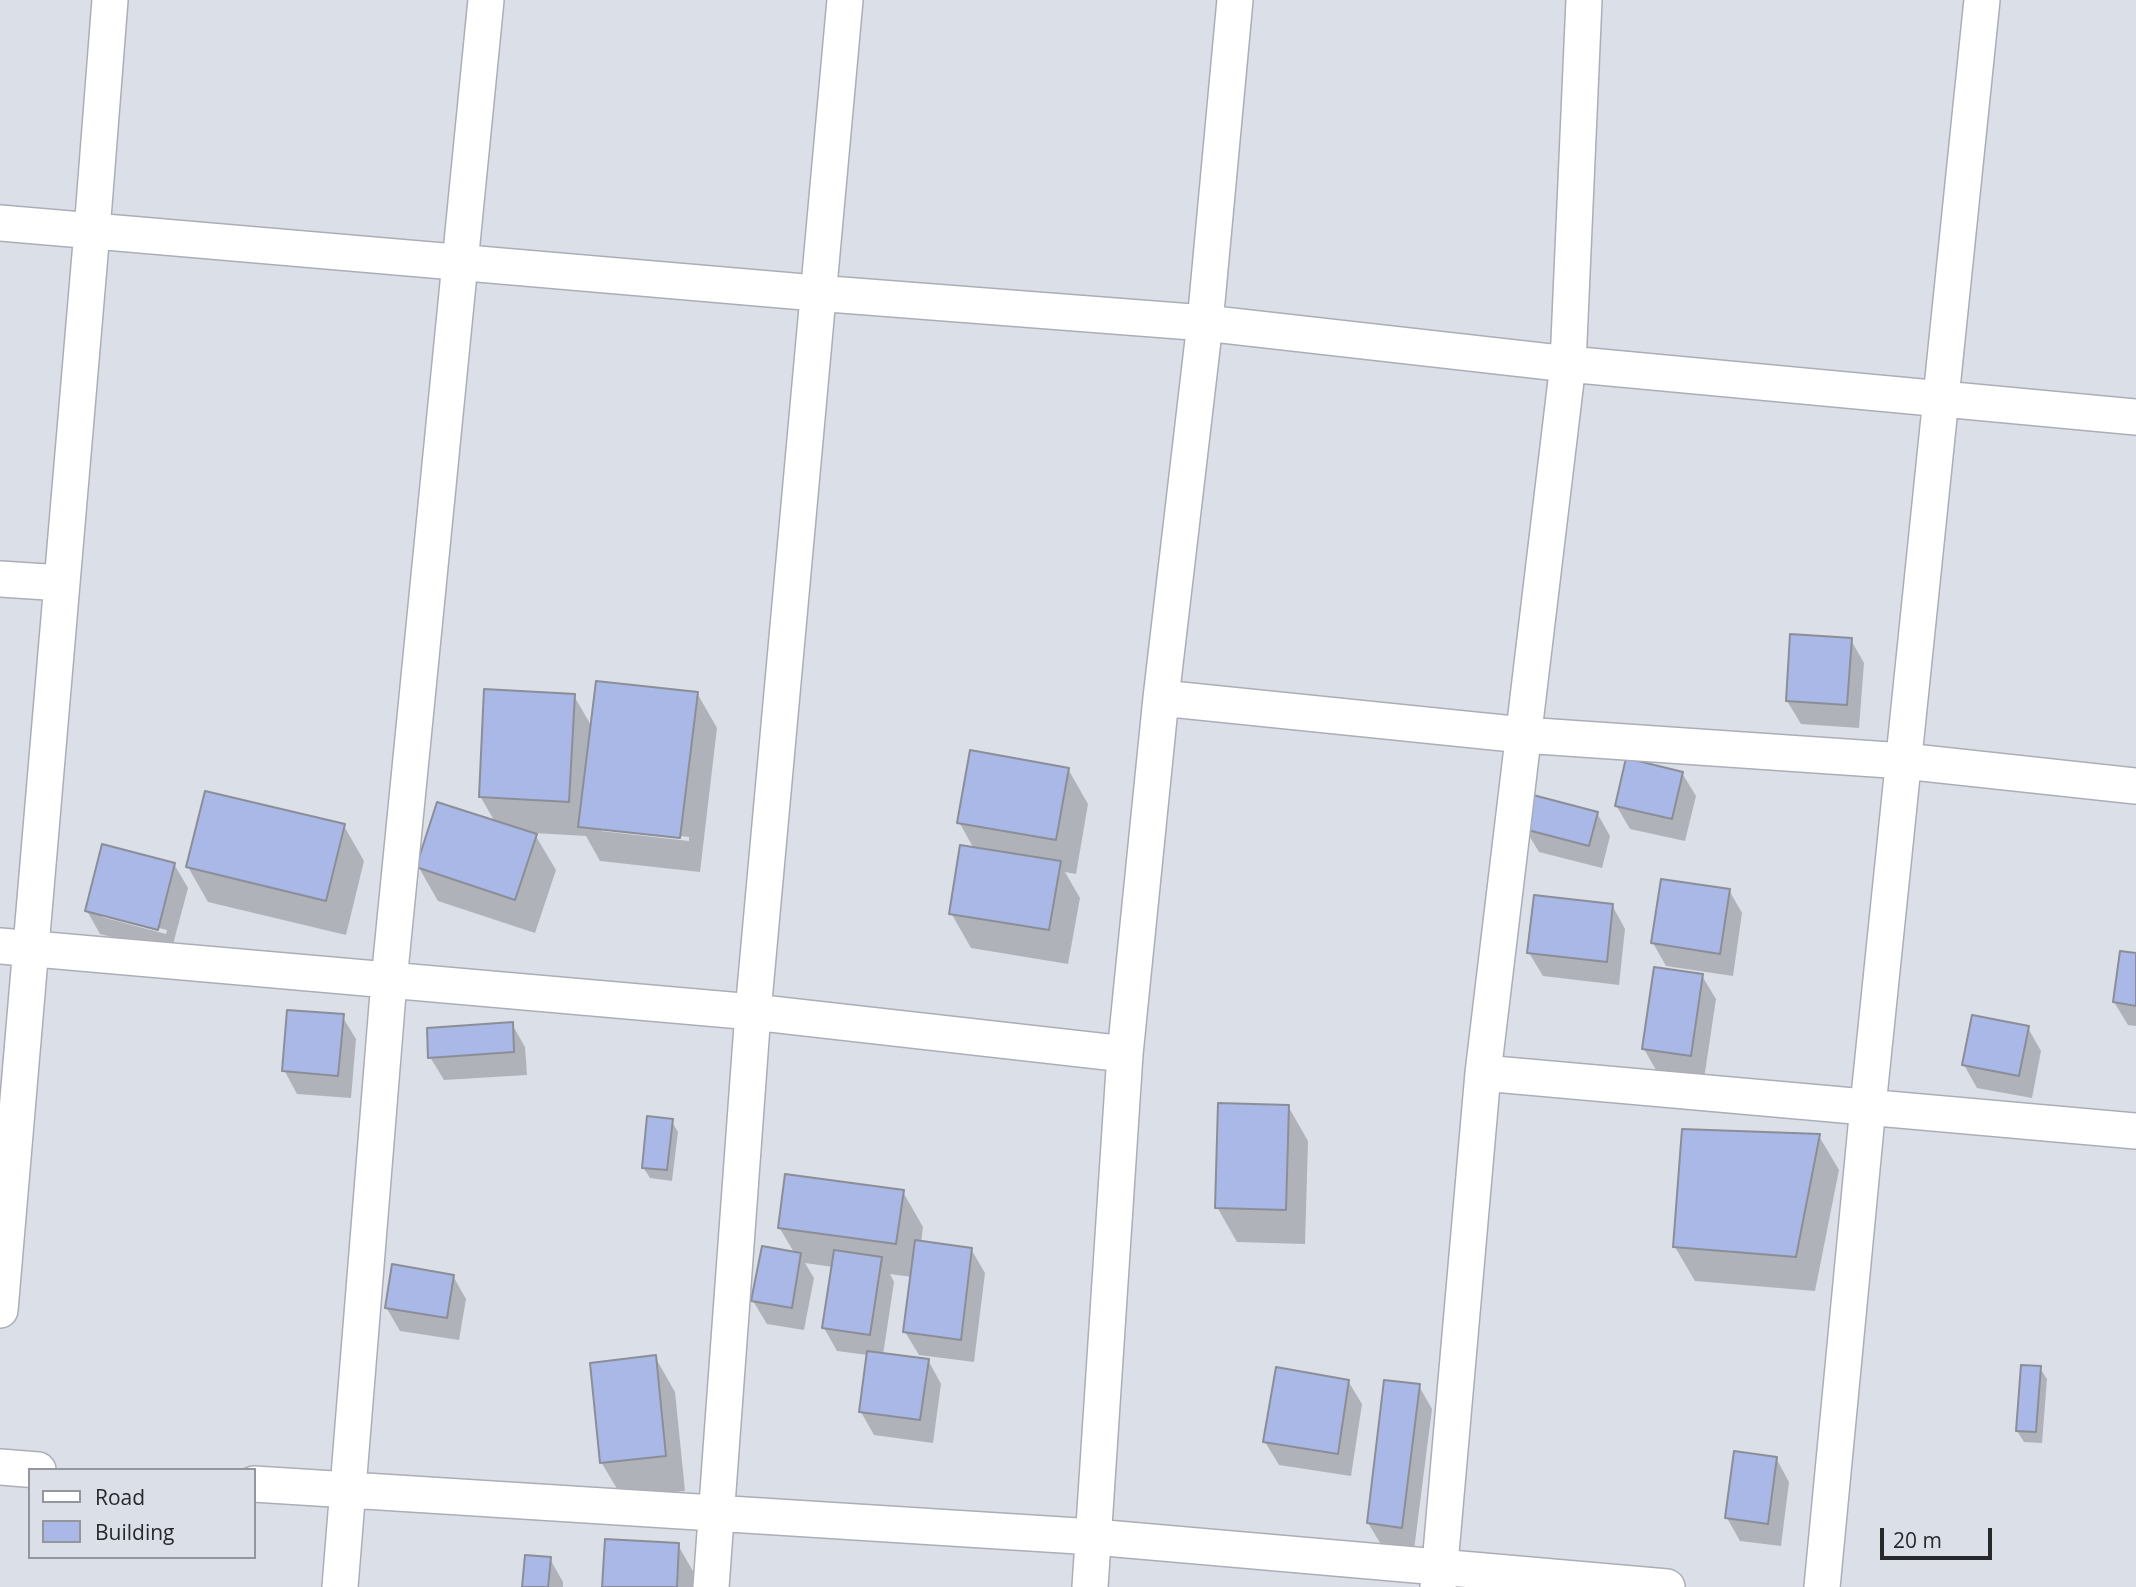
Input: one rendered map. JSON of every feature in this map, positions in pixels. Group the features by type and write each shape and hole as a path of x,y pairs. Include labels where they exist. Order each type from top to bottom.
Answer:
{"street":[{"path":"0,1310 15,947 62,583 110,0"},
{"path":"340,1587 389,981 486,0"},
{"path":"711,1587 752,1012 845,0"},
{"path":"1090,1587 1125,1054 1161,698 1205,323 1235,0"},
{"path":"1439,1577 1483,1073 1568,364 1584,0"},
{"path":"1822,1587 1868,1106 1982,0"},
{"path":"0,223 817,293 1205,323 1568,364 2136,417"},
{"path":"0,579 62,583"},
{"path":"1161,698 1523,735 1904,761 2136,786"},
{"path":"15,947 752,1012 1125,1054"},
{"path":"1483,1073 2136,1131"},
{"path":"0,1467 28,1469"},
{"path":"256,1483 1094,1537 1439,1577 1667,1587"}],"building":[{"path":"1790,634 1852,638 1847,705 1786,701"},
{"path":"596,681 698,692 680,838 578,827"},
{"path":"484,689 575,694 569,802 479,797"},
{"path":"970,750 1069,768 1056,840 957,823"},
{"path":"1626,758 1683,772 1672,819 1615,806"},
{"path":"205,791 345,824 326,901 186,867"},
{"path":"1533,795 1598,812 1589,846 1524,829"},
{"path":"437,802 537,834 515,900 416,867"},
{"path":"102,844 175,863 158,930 85,911"},
{"path":"960,845 1061,861 1049,930 949,914"},
{"path":"1661,879 1730,889 1720,954 1651,943"},
{"path":"1534,895 1613,904 1607,962 1527,953"},
{"path":"2120,951 2136,953 2136,1006 2113,1002"},
{"path":"1654,967 1703,974 1691,1056 1642,1049"},
{"path":"287,1010 344,1014 338,1076 282,1071"},
{"path":"1972,1015 2029,1026 2019,1076 1962,1065"},
{"path":"513,1022 514,1052 428,1058 427,1028"},
{"path":"1218,1103 1289,1105 1286,1210 1215,1208"},
{"path":"647,1116 673,1119 667,1170 642,1168"},
{"path":"1682,1129 1820,1134 1796,1257 1673,1247"},
{"path":"785,1174 904,1190 896,1244 778,1228"},
{"path":"915,1240 972,1248 961,1340 903,1332"},
{"path":"762,1246 801,1253 792,1308 751,1301"},
{"path":"834,1250 882,1257 870,1335 822,1328"},
{"path":"392,1264 454,1275 447,1318 385,1308"},
{"path":"867,1351 929,1359 920,1420 859,1412"},
{"path":"656,1355 666,1456 600,1463 590,1363"},
{"path":"2021,1365 2041,1366 2036,1432 2016,1431"},
{"path":"1276,1367 1349,1380 1338,1454 1263,1442"},
{"path":"1384,1380 1420,1384 1402,1528 1367,1523"},
{"path":"1734,1451 1777,1457 1768,1524 1725,1518"},
{"path":"605,1539 679,1543 677,1587 602,1587"},
{"path":"525,1555 551,1557 548,1587 522,1587"}]}
